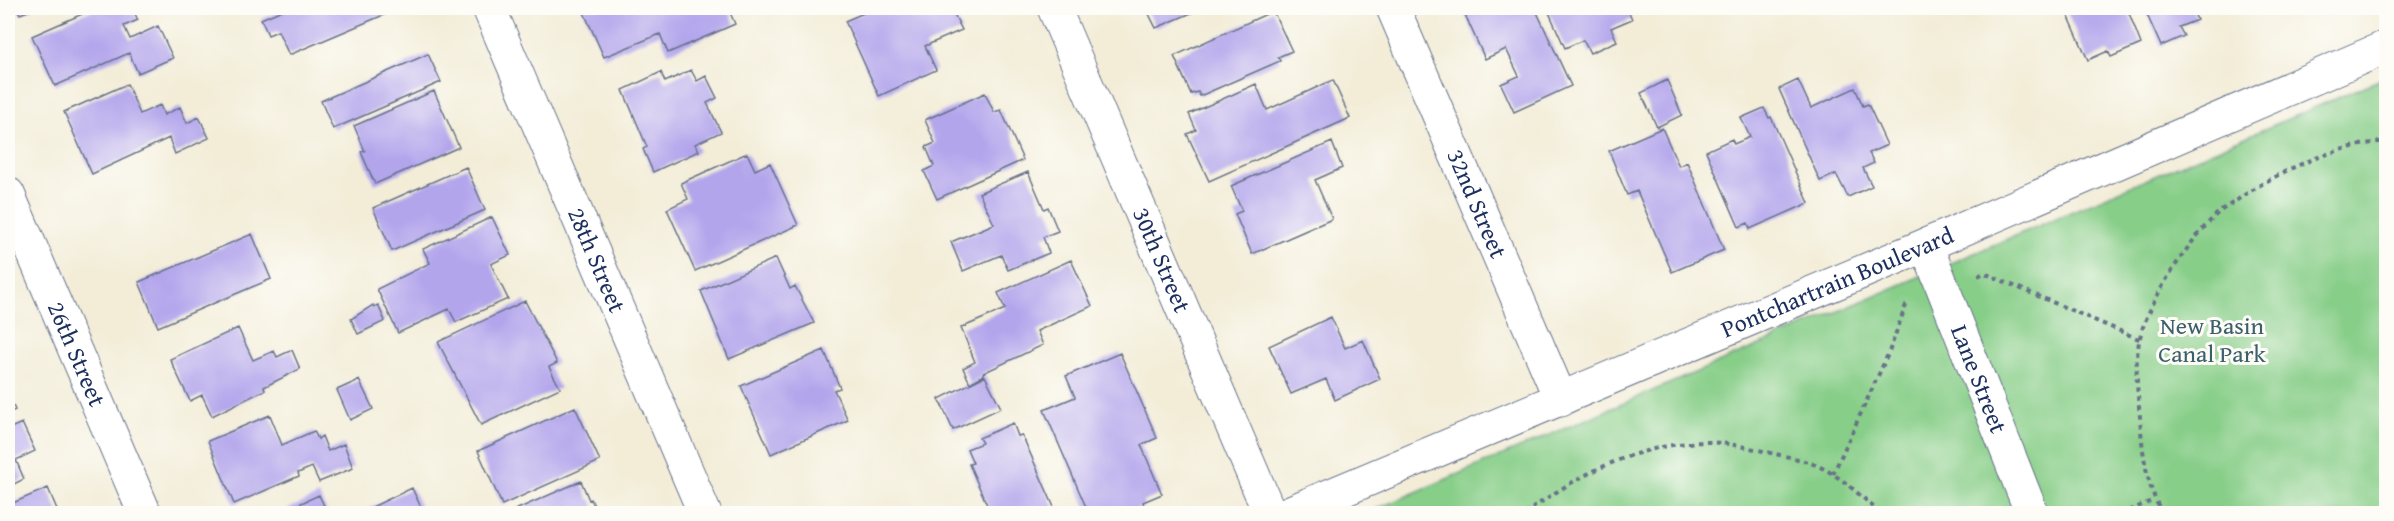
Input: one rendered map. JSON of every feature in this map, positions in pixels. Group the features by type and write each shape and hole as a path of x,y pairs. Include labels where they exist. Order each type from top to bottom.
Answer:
{"street":[{"name":"28th Street","path":"489,8 705,513"},
{"name":"30th Street","path":"1054,8 1270,513"},
{"name":"32nd Street","path":"1393,8 1561,400"},
{"name":"Pontchartrain Boulevard","path":"1286,513 1561,400 2386,47"},
{"name":"26th Street","path":"8,194 145,513"},
{"name":"Lane Street","path":"1926,245 2032,513"}],"path":[{"path":"2163,513 2154,500 2141,438 2136,368 2143,327 2173,268 2215,216 2261,183 2311,159 2363,144 2386,141"},
{"path":"1978,276 1984,273 2141,340"},
{"path":"1833,474 1889,352 1906,305"},
{"path":"1525,513 1578,479 1610,463 1659,448 1710,442 1762,450 1821,467 1881,513"},
{"path":"2121,513 2154,500"}],"green space":[{"name":"New Basin Canal Park","path":"2386,77 2386,513 1367,513"}],"building":[{"path":"17,8 36,8 20,14"},
{"path":"96,8 132,8 138,20 124,26 130,39 158,26 173,58 138,73 129,53 55,86 32,36"},
{"path":"287,8 400,8 289,55 278,31 268,35 261,19"},
{"path":"582,8 728,8 735,24 668,53 660,34 604,57"},
{"path":"864,8 951,8 962,30 925,46 936,70 879,96 845,21 866,12"},
{"path":"1146,8 1203,8 1156,28"},
{"path":"1462,8 1535,8 1571,86 1514,112 1501,84 1519,76 1506,49 1485,59"},
{"path":"1547,8 1627,8 1632,19 1611,28 1617,41 1590,53 1583,40 1565,48"},
{"path":"2065,8 2127,8 2141,44 2111,57 2108,51 2088,60"},
{"path":"2144,8 2192,8 2197,20 2179,27 2184,36 2161,46"},
{"path":"1273,11 1292,51 1278,57 1280,61 1200,96 1198,92 1191,94 1174,56"},
{"path":"428,54 441,82 333,129 321,101"},
{"path":"691,70 697,81 706,76 717,98 707,103 721,132 695,144 699,151 653,172 643,149 647,147 623,90 661,72 665,82"},
{"path":"1333,80 1350,118 1209,181 1187,134 1196,130 1189,114 1256,84 1267,110"},
{"path":"1667,80 1682,115 1657,127 1641,93"},
{"path":"1798,80 1811,108 1855,88 1863,106 1868,104 1887,145 1869,153 1874,163 1863,168 1872,186 1848,197 1836,174 1820,181 1779,89"},
{"path":"127,84 140,114 160,105 164,115 180,107 187,123 199,117 209,138 175,154 169,138 92,174 64,112"},
{"path":"434,91 459,147 375,184 361,152 365,151 354,126"},
{"path":"985,93 994,112 1001,110 1023,160 937,199 924,171 934,166 926,147 935,143 925,120"},
{"path":"1764,108 1769,118 1771,117 1809,203 1750,229 1748,223 1739,227 1706,151 1732,139 1734,144 1750,137 1741,118"},
{"path":"1662,128 1679,166 1687,162 1724,250 1672,272 1637,191 1627,195 1609,151"},
{"path":"1332,142 1342,168 1315,180 1332,219 1252,254 1235,214 1242,211 1231,186"},
{"path":"747,153 755,170 770,163 798,225 695,271 667,209 688,199 681,183"},
{"path":"466,167 485,210 392,251 373,208"},
{"path":"1028,172 1044,209 1048,207 1058,231 1043,237 1049,253 1008,270 1001,255 963,271 951,242 994,224 979,193"},
{"path":"492,217 510,255 491,264 508,299 456,322 449,309 398,333 377,289 430,263 423,249"},
{"path":"252,234 271,279 158,327 139,282"},
{"path":"776,258 790,289 795,286 814,323 729,359 701,291"},
{"path":"1071,260 1092,306 1037,331 1043,345 983,373 984,375 970,383 963,368 975,362 961,328 1005,309 998,293"},
{"path":"525,301 557,363 549,367 560,388 481,425 438,342"},
{"path":"373,305 374,307 378,305 385,321 358,334 351,319"},
{"path":"1331,317 1345,348 1363,340 1380,379 1335,400 1326,379 1291,394 1269,346"},
{"path":"238,328 253,360 274,351 277,357 292,350 300,369 264,387 265,390 212,416 202,395 190,401 170,359"},
{"path":"824,350 840,388 834,390 848,420 771,454 741,386"},
{"path":"1120,353 1157,438 1141,445 1162,494 1143,502 1144,506 1127,514 1089,514 1044,410 1075,397 1066,376"},
{"path":"985,376 1001,408 953,430 939,399"},
{"path":"359,380 373,409 350,420 337,390"},
{"path":"8,394 15,410 8,413"},
{"path":"575,407 600,461 502,505 478,451"},
{"path":"270,415 282,445 314,431 318,439 322,436 328,451 344,444 353,468 319,482 312,467 298,473 299,476 234,504 208,441"},
{"path":"22,423 35,451 16,460 24,479 8,487 8,429"},
{"path":"1013,423 1018,436 1022,435 1057,514 991,514 969,464 973,463 967,449 982,443 979,438"},
{"path":"581,481 589,500 591,499 596,510 599,508 601,514 506,514"},
{"path":"48,488 59,514 8,514 8,505"},
{"path":"412,488 424,514 372,514 370,508"},
{"path":"319,495 328,514 277,514"}]}
